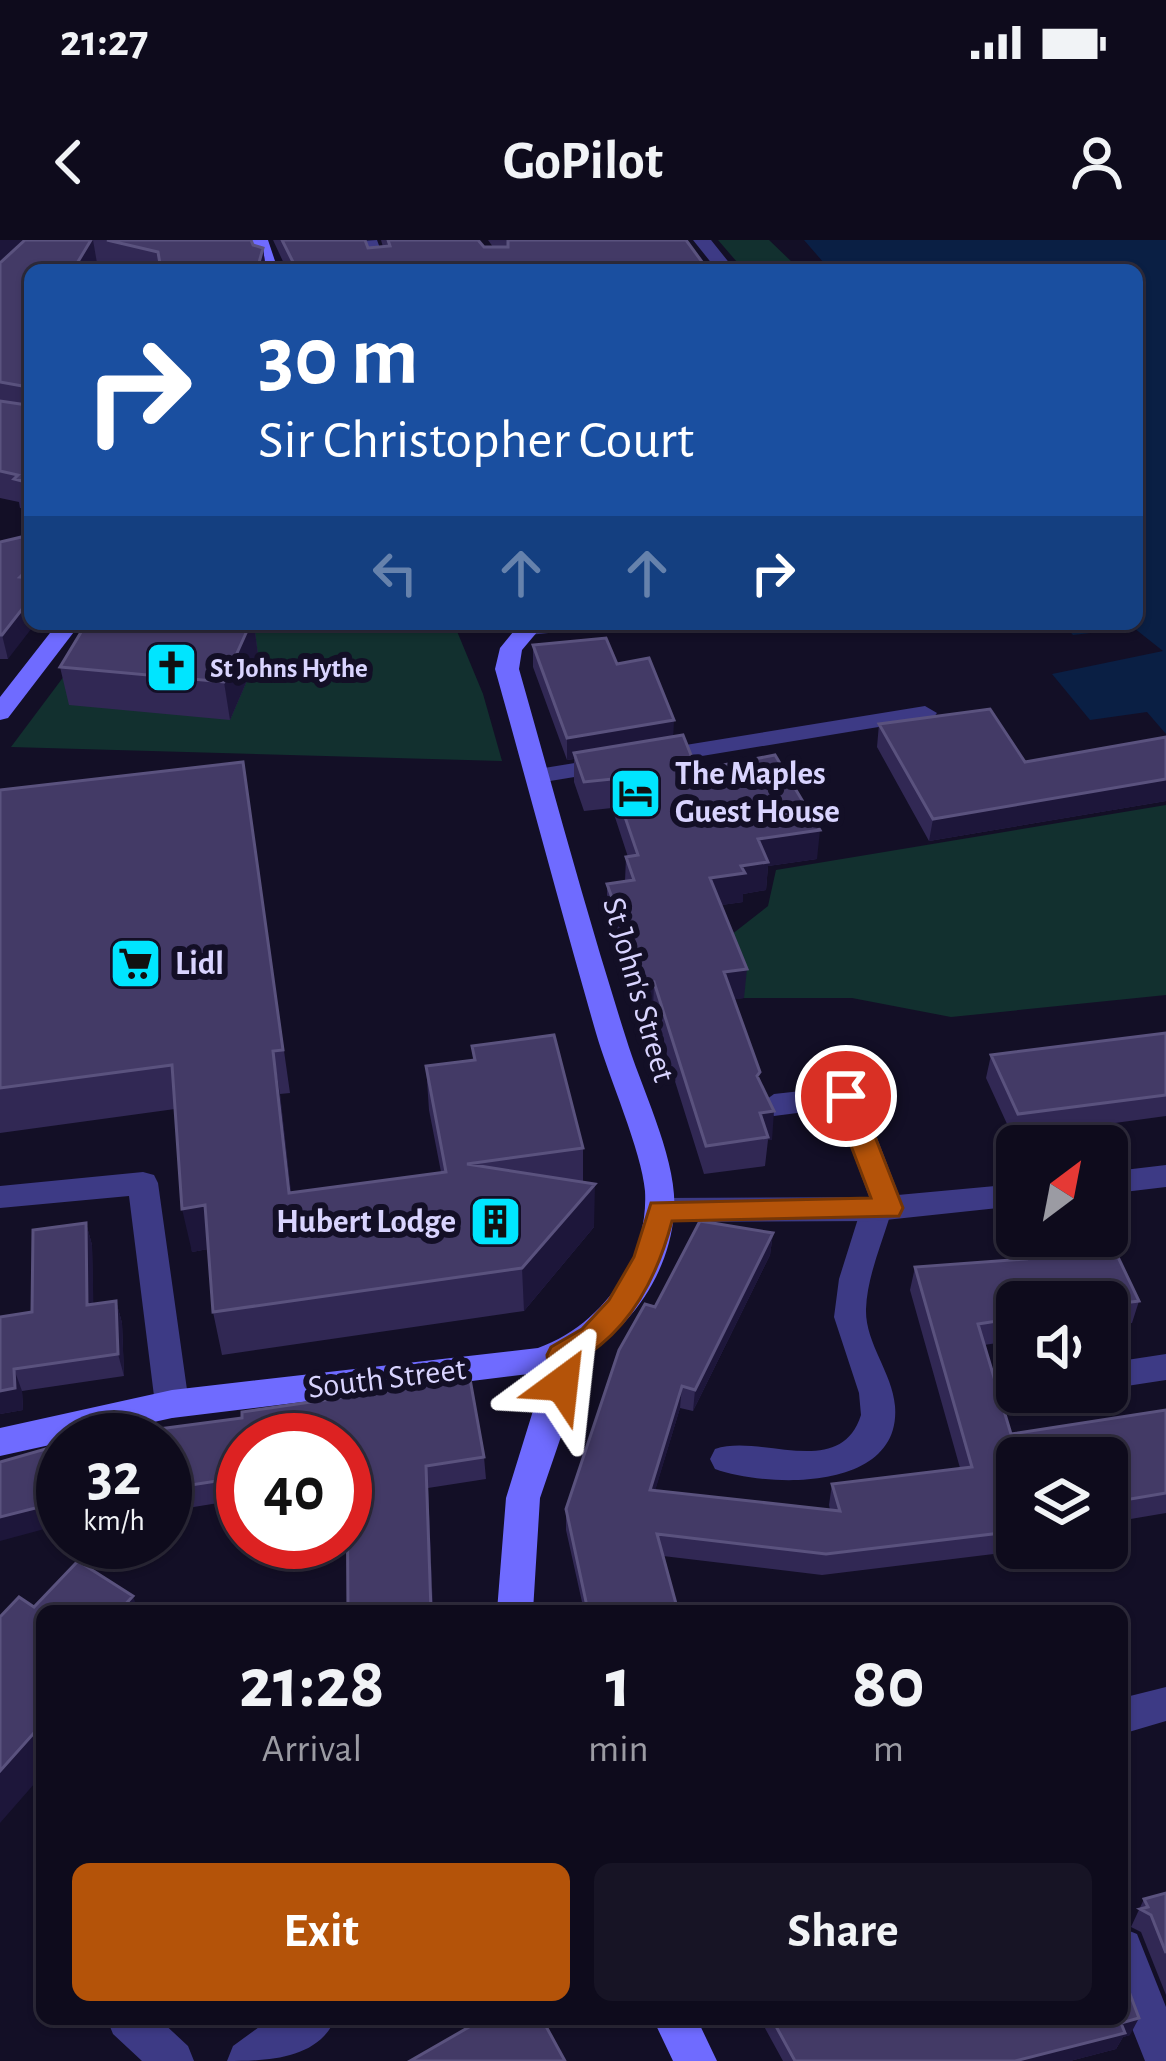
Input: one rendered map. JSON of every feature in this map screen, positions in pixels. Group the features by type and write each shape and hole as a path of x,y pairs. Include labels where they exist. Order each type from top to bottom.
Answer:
{"street":[{"path":"702,240 721,264"},
{"path":"0,713 64,630"},
{"name":"St John's Street","path":"521,630 507,669 611,1036 660,1188 661,1210 648,1258 620,1308 592,1338 562,1355"},
{"path":"538,776 925,712"},
{"path":"727,1459 803,1468 841,1459 868,1442 879,1413 849,1314 882,1209 846,1096 774,1106"},
{"path":"1128,1183 1163,1182"},
{"path":"0,1197 142,1183 172,1404"},
{"path":"661,1210 882,1209 996,1197"},
{"path":"515,1605 523,1498 562,1384 562,1355"},
{"name":"South Street","path":"0,1442 172,1404 562,1355"},
{"path":"1128,1373 1166,1367"},
{"path":"1128,1714 1166,1704"},
{"path":"1128,1964 1166,2061"},
{"path":"134,2025 173,2061"},
{"path":"248,2061 302,2025"},
{"path":"677,2025 696,2061"}],"green space":[{"path":"718,240 769,240 794,264 739,264"},
{"path":"99,630 456,630 483,694 502,761 11,747"},
{"path":"1166,805 1166,995 951,1017 852,998 744,998 722,942 768,906 776,870"}],"water":[{"path":"804,240 1166,240 1166,734 1147,712 1090,720 1052,674 1163,651 1137,630 1143,630 1143,264 825,264"},
{"path":"1068,630 1117,630 1073,635"}],"building":[{"path":"25,240 91,240 77,264 24,264 24,386 0,382 0,263"},
{"path":"107,240 251,240 263,248 259,264 160,264 158,252"},
{"path":"282,240 365,240 368,248 390,246 388,240 478,240 484,247 508,247 508,240 686,240 704,264 294,264"},
{"path":"0,401 24,405 24,482 0,471"},
{"path":"24,536 20,577 24,577 24,607 2,635 0,635 0,542"},
{"path":"82,630 247,630 224,682 60,667"},
{"path":"606,638 617,664 649,658 674,720 567,738 533,645"},
{"path":"990,709 1025,762 1166,737 1166,779 933,819 879,724"},
{"path":"683,735 697,770 775,755 820,830 758,839 768,862 741,866 745,873 710,878 747,969 724,972 760,1072 757,1076 774,1111 760,1113 768,1137 706,1146 654,982 643,984 607,884 634,880 626,857 638,855 612,779 584,782 574,753"},
{"path":"243,762 283,1050 273,1051 289,1193 446,1172 426,1066 475,1060 472,1046 554,1035 583,1148 467,1164 595,1184 522,1268 213,1312 205,1205 182,1209 172,1065 0,1088 0,790"},
{"path":"1166,1033 1166,1095 1018,1114 991,1055"},
{"path":"700,1221 773,1233 695,1390 682,1386 650,1490 840,1511 832,1484 972,1467 915,1267 1118,1257 1139,1301 1128,1302 1128,1281 996,1281 996,1321 978,1324 996,1384 996,1413 1005,1413 1011,1434 1166,1410 1166,1493 1128,1499 1128,1437 996,1437 996,1534 826,1554 657,1534 676,1605 587,1605 566,1509 619,1350 645,1304 655,1307"},
{"path":"86,1223 87,1305 116,1301 118,1354 14,1369 15,1388 0,1391 0,1317 32,1312 33,1230"},
{"path":"470,1379 484,1457 426,1466 431,1605 348,1605 348,1569 372,1569 372,1413 242,1413"},
{"path":"216,1421 216,1481 192,1485 192,1425"},
{"path":"36,1452 36,1508 0,1517 0,1462"},
{"path":"70,1569 91,1569 133,1596 125,1605 36,1605 36,1731 0,1771 0,1617 19,1597 34,1607"},
{"path":"1166,1893 1166,1953 1151,1915 1140,1909 1148,1907 1144,1899"},
{"path":"1128,1989 1139,2018 1128,2021"},
{"path":"473,2025 545,2025 565,2061 410,2061"},
{"path":"775,2025 1122,2025 1125,2033 1015,2061 795,2061"}],"place":[{"name":"St Johns Hythe","path":"171,668"},
{"name":"The Maples Guest House","path":"636,793"},
{"name":"Lidl","path":"136,964"},
{"name":"Hubert Lodge","path":"495,1222"}],"route":[{"path":"562,1384 562,1355 592,1338 620,1308 648,1258 661,1210 889,1208 846,1096"}]}
